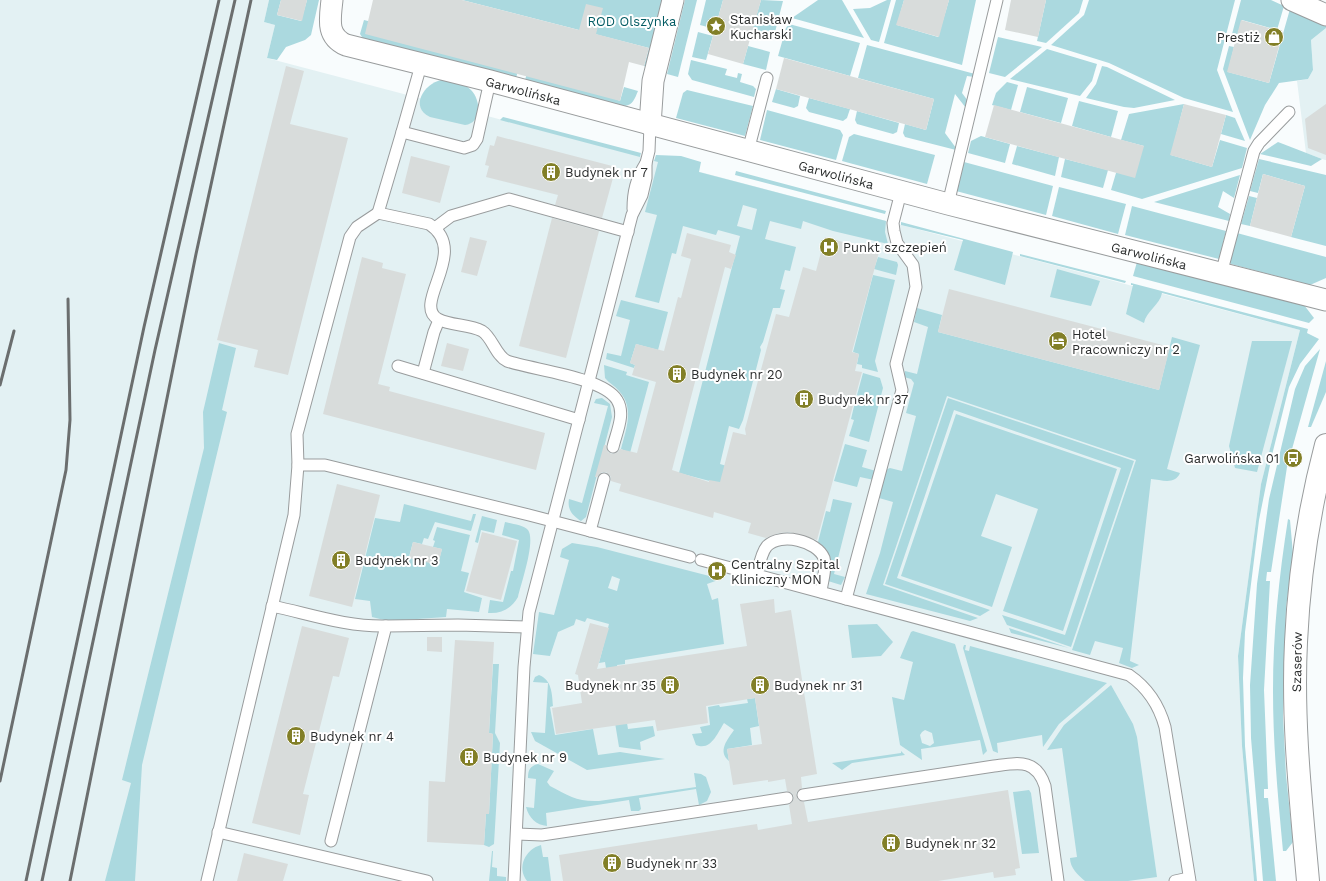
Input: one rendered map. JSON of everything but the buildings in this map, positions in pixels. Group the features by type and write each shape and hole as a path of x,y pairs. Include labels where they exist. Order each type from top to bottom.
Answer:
{"street":[{"name":"Garwolińska","path":"332,0 330,31 339,42 346,45 420,65 490,81 748,152 901,192 1326,300"},
{"path":"650,125 653,81 673,0"},
{"path":"1292,0 1326,15"},
{"name":"Szaserów","path":"1308,881 1298,758 1296,642 1305,546 1319,471 1326,445"}],"lane":[{"path":"948,204 997,0"},
{"path":"207,881 294,515 298,465 297,434 350,237 357,226 378,213 420,65"},
{"path":"748,152 767,78"},
{"path":"402,132 464,148 469,147 477,139 490,81"},
{"path":"1221,274 1254,151 1259,143 1289,112"},
{"path":"514,881 527,627 531,605 628,232 633,210 633,193 638,176 646,163 649,151 650,125"},
{"path":"846,599 902,390 896,364 916,287 912,265 897,243 895,236 893,223 901,192"},
{"path":"435,228 451,216 509,199 628,232"},
{"path":"378,213 429,224 435,228 443,243 444,267 431,297 429,308 432,316 440,320 482,331 505,360 589,383 607,390 618,401 621,415 612,447"},
{"path":"423,373 434,332 440,320"},
{"path":"398,366 579,420"},
{"path":"298,465 325,465 690,557"},
{"path":"590,531 604,479"},
{"path":"757,575 763,553 768,545 773,541 778,539 789,539 812,545 820,552 824,560 821,592"},
{"path":"701,560 1121,672 1140,683 1161,712 1165,727 1189,879 1175,881"},
{"path":"272,606 346,624 366,627 458,625 527,627"},
{"path":"331,841 386,626"},
{"path":"803,795 994,766 1020,763 1034,767 1039,772 1045,786 1058,881"},
{"path":"517,834 542,835 787,798"},
{"path":"218,832 427,881"}],"shaded area":[{"name":"Centralny Szpital Kliniczny MON","path":"0,0 269,0 264,22 275,25 267,58 1300,330 1261,484 1238,656 1242,746 1254,881 0,881"},
{"path":"1326,28 1325,160 1306,153 1297,81 1308,79 1313,70 1311,40"}],"green space":[{"path":"269,0 281,0 277,15 301,21 307,0 319,0 311,35 305,40 286,47 277,60 267,58 275,25 264,22"},
{"name":"ROD Olszynka","path":"462,0 667,0 650,68 644,66 649,48"},
{"path":"685,0 697,0 678,77 667,74"},
{"path":"706,0 723,0 715,29 700,25"},
{"path":"761,0 783,1 774,36 752,30"},
{"path":"818,0 842,0 864,38 792,18"},
{"path":"887,0 891,0 879,42 871,40 853,9 870,8"},
{"path":"896,0 904,0 897,25 938,37 949,0 976,0 962,65 884,43"},
{"path":"1046,0 1083,0 1079,13 1046,43 1037,41"},
{"path":"1089,0 1235,0 1217,70 1233,112 1184,98 1109,63 1051,45 1084,15"},
{"path":"1241,0 1271,0 1284,6 1277,30 1242,20 1237,36 1232,34"},
{"path":"1290,9 1326,25 1326,28 1311,40 1313,70 1308,79 1279,83 1265,105 1250,140 1223,69 1229,46 1234,47 1228,72 1269,83"},
{"path":"364,20 521,60 516,78 364,40 360,34"},
{"path":"789,24 860,43 850,76 778,56 786,28"},
{"path":"698,32 713,36 706,60 692,57"},
{"path":"998,37 1042,47 1005,77 989,73"},
{"path":"867,45 975,74 974,77 967,76 962,93 968,101 966,108 955,94 945,133 956,150 905,137 903,133 905,124 926,130 934,99 858,78"},
{"path":"748,46 770,52 766,70 743,64"},
{"path":"1047,49 1097,64 1092,81 1080,96 1010,79"},
{"path":"691,60 727,69 725,75 737,78 738,73 742,74 740,82 753,86 756,89 754,97 692,80 688,74"},
{"path":"530,63 620,101 624,87 638,91 632,103 625,106 525,80"},
{"path":"1102,66 1107,67 1175,100 1134,108 1086,98 1096,84"},
{"path":"441,80 453,81 471,90 477,99 478,105 475,120 465,125 430,117 424,113 420,108 421,96 429,86"},
{"path":"1007,82 1018,85 1011,110 992,105 996,93"},
{"path":"1027,87 1068,98 1061,123 1020,112"},
{"path":"776,89 800,96 798,106 794,108 772,102"},
{"path":"687,90 753,106 745,136 676,118 683,93"},
{"path":"809,98 850,109 847,118 843,121 809,112 806,108"},
{"path":"1079,101 1118,111 1111,137 1072,126"},
{"path":"1184,104 1171,155 1212,167 1220,140 1247,148 1242,168 1142,199 1111,190 1116,173 1144,146 1121,140 1129,114"},
{"path":"767,110 840,130 843,135 836,160 760,140"},
{"path":"857,111 899,123 897,132 893,134 857,124 855,120"},
{"path":"1226,115 1235,118 1245,141 1221,134"},
{"path":"503,117 641,153 640,157 500,120"},
{"path":"854,134 935,155 927,184 842,161 849,137"},
{"path":"981,136 1010,144 1005,163 968,153 971,141"},
{"path":"1278,142 1322,159 1311,166 1260,154"},
{"path":"1017,146 1059,157 1055,176 1012,164"},
{"path":"656,155 681,156 701,162 699,172 886,221 885,232 888,244 833,231 803,221 801,229 770,221 765,239 796,247 790,271 785,270 780,289 785,290 780,308 773,308 763,342 760,347 761,350 743,420 739,429 729,426 720,464 730,467 725,485 679,473 740,236 718,230 716,235 683,226 676,254 672,253 659,303 635,297 657,215 645,212 658,162 654,161","holes":["743,205 757,209 752,230 737,226"]},
{"path":"1065,159 1108,170 1103,188 1061,177"},
{"path":"1259,159 1326,175 1326,246 1291,237 1305,186 1263,174 1258,193 1250,191"},
{"path":"964,162 1053,186 1046,215 956,191"},
{"path":"736,171 886,211 885,214 735,175"},
{"path":"1240,175 1234,198 1223,191 1218,207 1230,214 1229,221 1154,202"},
{"path":"1059,187 1126,204 1118,234 1052,216"},
{"path":"1249,196 1257,198 1250,226 1241,224"},
{"path":"1132,206 1226,231 1219,259 1125,235"},
{"path":"901,222 1013,252 1005,285 954,270 963,240 901,225"},
{"path":"1237,233 1326,257 1326,278 1310,285 1231,264 1229,261"},
{"path":"1020,254 1126,281 1125,283 1020,256"},
{"path":"878,257 897,262 898,265 896,275 874,269"},
{"path":"1137,262 1304,305 1314,318 1309,323 1133,276"},
{"path":"1057,269 1100,281 1091,306 1050,297"},
{"path":"873,275 895,280 875,361 878,372 862,368 862,365 857,364 859,354 853,352"},
{"path":"1131,283 1308,329 1307,333 1319,339 1300,364 1289,387 1272,455 1259,520 1245,632 1243,678 1245,746 1257,881 1254,881 1242,746 1238,656 1261,484 1300,330 1162,293 1159,301 1147,315 1144,323 1126,314 1133,285 1131,285"},
{"path":"621,300 668,312 658,350 636,344 630,363 635,365 634,368 606,359 607,353 621,356 630,320 616,316"},
{"path":"917,308 942,315 938,332 1159,390 1172,337 1200,345 1167,469 1180,473 1175,479 1168,481 1151,479 1130,661 1139,665 1132,668 1119,663 1123,648 1095,641 1090,655 1072,650 1136,460 947,396 883,585 978,618 970,621 866,594 880,553 893,502 879,498 885,470 890,468 902,471 916,416 906,413 914,383 911,379 904,377 905,371 917,374 928,327 914,322"},
{"path":"1252,341 1292,341 1257,472 1235,468 1229,446"},
{"path":"219,343 236,348 222,410 227,412 142,765 135,881 105,881 131,783 122,780 204,448 203,412"},
{"path":"1320,349 1287,467 1271,572 1267,572 1266,581 1270,581 1264,690 1268,789 1264,789 1264,798 1268,798 1276,881 1263,881 1251,738 1250,685 1257,584 1269,499 1295,389 1305,366"},
{"path":"1326,361 1326,392 1311,427 1308,427"},
{"path":"604,365 627,372 626,375 649,382 630,453 621,449 627,427 627,405 619,391 605,378"},
{"path":"863,373 880,378 883,388 869,442 849,436 854,420 851,419 856,398 859,398 860,396 857,395"},
{"path":"602,398 610,404 612,417 586,517 581,521 571,512 569,499 582,503 608,406 594,403 596,399"},
{"path":"948,398 1134,461 1071,647 1007,625 1002,615 1065,635 1121,468 954,410 897,578 990,610 980,616 885,584"},
{"path":"956,414 1117,469 1063,631 1003,611 1038,509 996,494 981,536 1012,547 992,607 901,576"},
{"path":"845,444 867,450 862,467 876,471 874,480 860,477 857,487 834,481"},
{"path":"833,499 852,503 834,574 845,577 841,585 828,581 830,565 828,555 818,542 826,511 830,512"},
{"path":"404,504 471,521 473,514 476,514 471,531 435,522 428,539 424,538 422,544 413,542 409,557 438,564 442,549 433,547 435,541 433,540 437,527 470,535 461,571 469,573 464,592 482,598 479,612 447,609 446,617 388,621 372,617 370,601 355,599 375,518 400,522"},
{"path":"482,516 497,520 494,533 481,530 478,543 475,542"},
{"path":"1288,519 1290,520 1293,554 1286,608 1283,716 1286,775 1293,842 1286,851 1283,851 1275,751 1273,669 1277,605"},
{"path":"505,522 521,526 528,530 530,536 529,553 518,597 509,608 497,613 488,613 490,600 503,602 511,571 513,571 519,540 502,535"},
{"path":"572,543 597,547 721,579 707,584 712,600 718,598 724,644 625,660 625,664 617,665 628,729 653,726 655,736 640,742 641,750 619,747 605,662 599,663 609,624 587,618 585,622 576,619 574,625 558,632 550,656 533,654 539,612 554,615 569,560 560,557 562,549","holes":["612,576 620,579 617,591 608,588"]},
{"path":"877,624 893,642 881,656 852,658 848,625"},
{"path":"1009,628 1069,648 1011,633"},
{"path":"913,631 955,644 987,751 983,755 980,740 921,749 922,760 900,745 892,697 904,700 913,662 900,658 911,632","holes":["925,730 932,733 934,743 930,746 922,743 920,735 922,732"]},
{"path":"964,645 966,645 965,650 969,651 970,646 1107,683 1059,724 1043,747 1042,735 997,743 998,753 993,751 963,648"},
{"path":"493,664 499,664 495,733 500,743 494,844 489,847 484,845 486,814 489,814 493,734 489,733"},
{"path":"539,675 547,680 549,684 553,706 550,707 555,735 593,729 598,755 620,752 665,759 587,770 535,741 531,732 545,733 548,683 533,682 535,677"},
{"path":"1111,685 1133,724 1137,737 1157,877 1128,881 1085,881 1075,871 1070,862 1070,858 1077,857 1062,748 1047,750 1064,725"},
{"path":"755,698 759,726 750,728 752,745 727,749 729,761 724,753 724,749 734,730 724,723 710,744 706,746 696,745 692,734 702,733 700,727 710,725 708,707 748,703 747,699"},
{"path":"901,751 905,755 852,763 842,770 832,763 901,753"},
{"path":"538,764 554,771 547,782 550,786 573,798 591,801 696,787 694,773 701,774 706,777 711,792 707,801 699,805 696,789 639,798 641,809 639,811 631,811 629,800 546,813 547,826 536,822 529,814 526,807 534,808 536,779 528,778 528,775 531,767"},
{"path":"1029,790 1031,793 1039,853 1022,854 1013,792"},
{"path":"541,845 543,857 548,857 551,881 527,881 522,870 524,859 531,850"},
{"path":"492,851 492,867 497,868 497,876 506,877 506,881 489,881"}],"railway":[{"path":"26,881 144,327 219,0"},
{"path":"42,881 155,350 235,0"},
{"path":"70,881 196,254 251,0"},
{"path":"0,781 66,470 70,420 68,299"},
{"path":"0,385 14,331"}],"place":[{"name":"Stanisław Kucharski","path":"716,26"},
{"name":"Prestiż","path":"1274,37"},
{"name":"Budynek nr 7","path":"551,172"},
{"name":"Punkt szczepień","path":"829,247"},
{"name":"Hotel Pracowniczy nr 2","path":"1058,341"},
{"name":"Budynek nr 20","path":"677,374"},
{"name":"Budynek nr 37","path":"804,399"},
{"name":"Garwolińska 01","path":"1293,458"},
{"name":"Budynek nr 3","path":"341,560"},
{"name":"Centralny Szpital Kliniczny MON","path":"717,571"},
{"name":"Budynek nr 35","path":"670,685"},
{"name":"Budynek nr 31","path":"760,685"},
{"name":"Budynek nr 4","path":"296,736"},
{"name":"Budynek nr 9","path":"469,757"},
{"name":"Budynek nr 32","path":"891,843"},
{"name":"Budynek nr 33","path":"612,863"}]}
